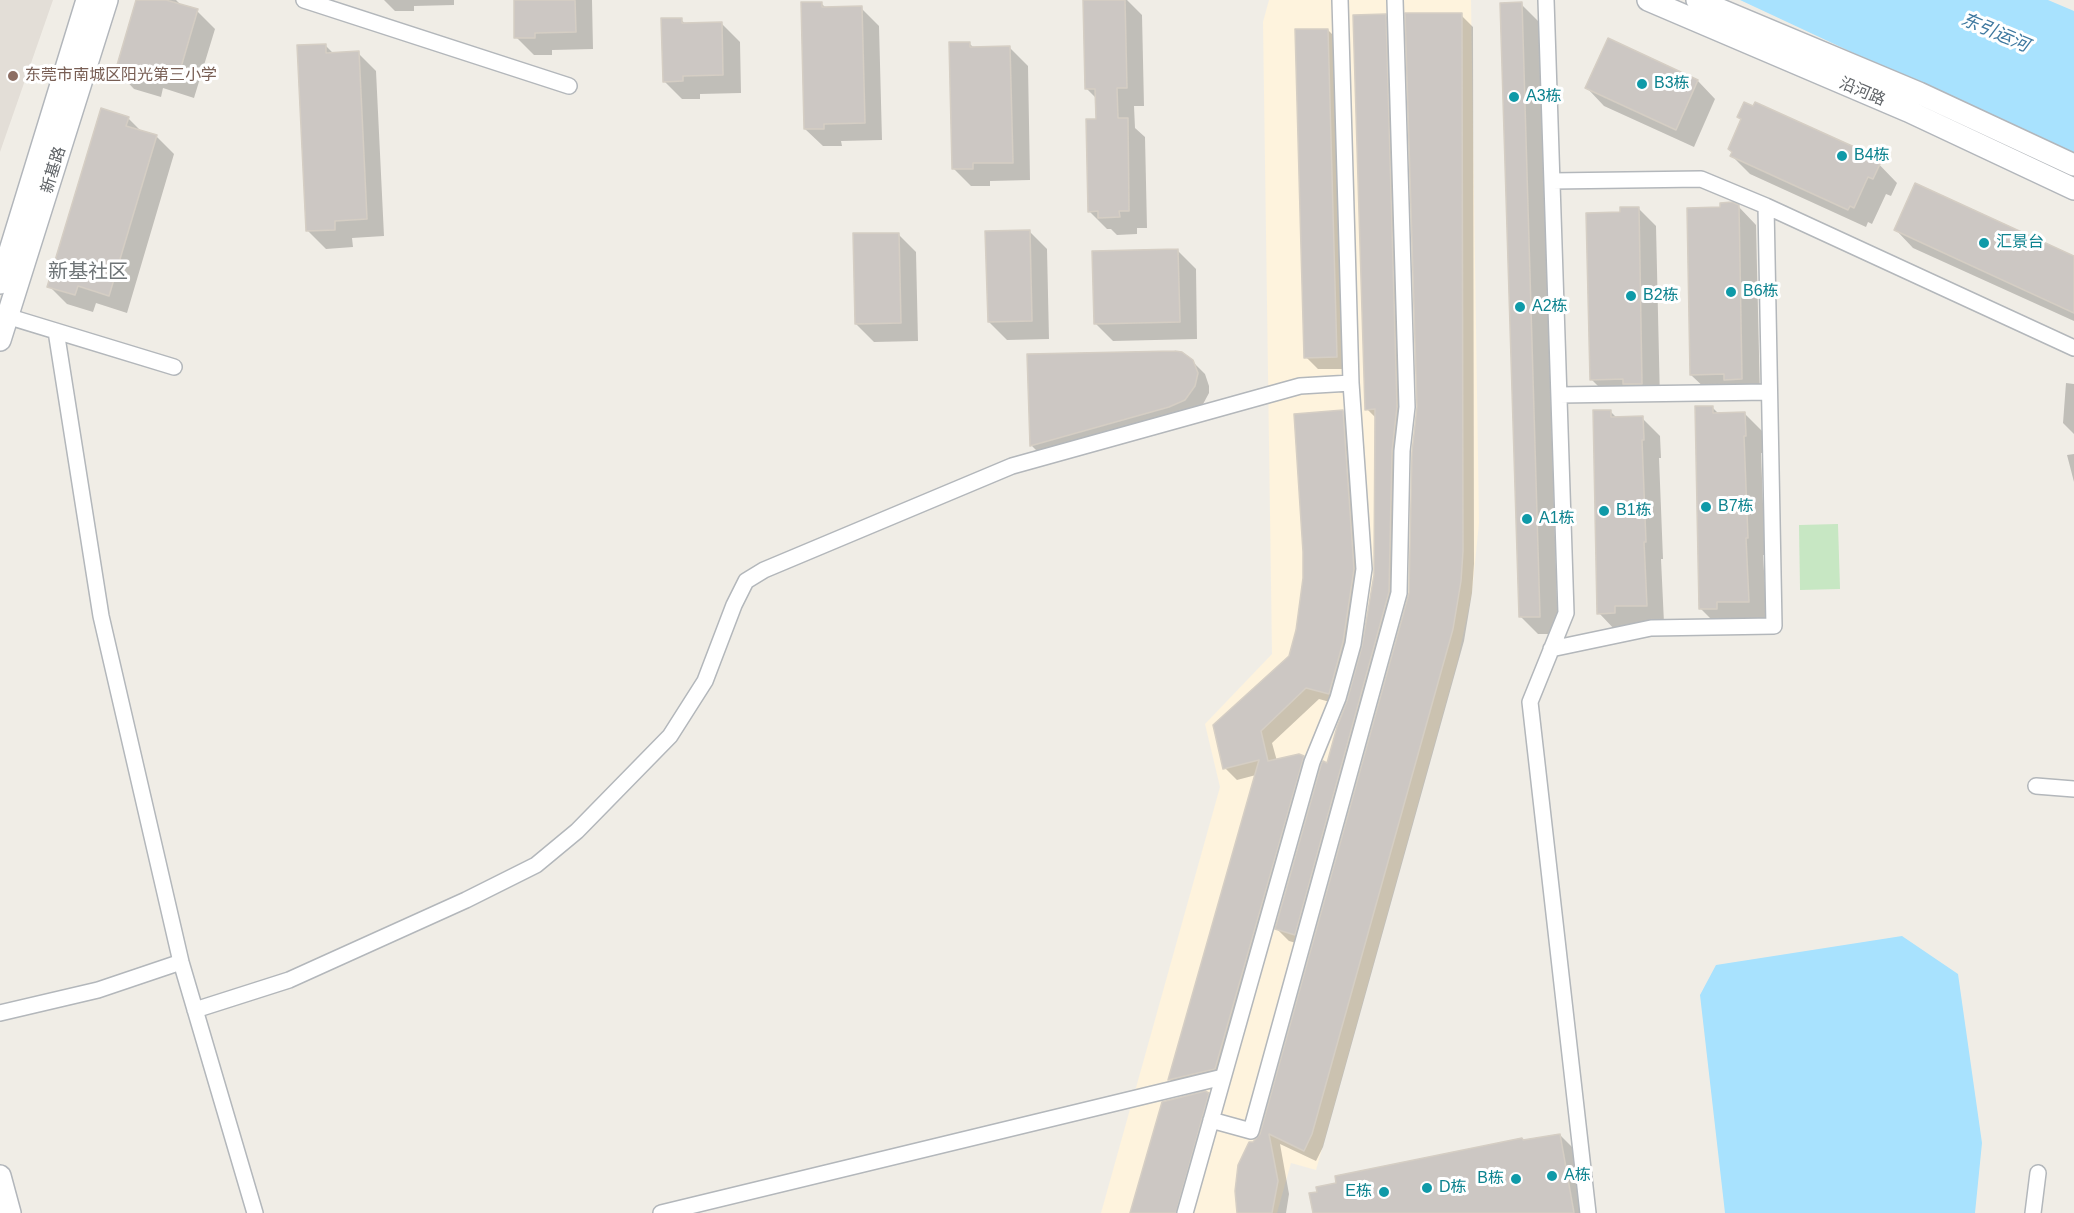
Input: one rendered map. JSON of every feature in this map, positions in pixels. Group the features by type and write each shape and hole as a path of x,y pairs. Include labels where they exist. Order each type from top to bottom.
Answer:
{"main road":[{"name":"新基路","path":"0,283 87,0"},
{"name":"新基路","path":"0,340 4,315 107,0"},
{"name":"沿河路","path":"1648,0 1908,111 2074,189"},
{"name":"沿河路","path":"1697,0 1919,93 2074,165"},
{"path":"0,1176 10,1213"}],"street":[{"path":"304,0 569,86"},
{"path":"1185,1213 1312,762 1338,698 1353,644 1364,569 1351,383 1340,0"},
{"path":"1211,1119 1251,1131 1399,594 1402,451 1407,407 1395,0"},
{"path":"1546,0 1566,613 1530,702 1588,1213"},
{"path":"1552,181 1701,178 2074,348"},
{"path":"1551,649 1652,628 1774,626 1766,206"},
{"path":"4,315 174,367"},
{"path":"56,331 100,616 181,962 255,1213"},
{"path":"195,1010 289,980 466,900 537,865 577,831 670,736 705,681 734,605 746,581 764,570 1012,466 1300,386 1351,383"},
{"path":"1559,396 1769,392"},
{"path":"2036,786 2074,789"},
{"path":"0,1013 98,990 181,962"},
{"path":"661,1213 1223,1077"},
{"path":"2033,1213 2038,1173"}],"shaded area":[{"name":"东莞市南城区阳光第三小学","path":"0,0 53,0 0,152"},
{"path":"1269,0 1471,0 1479,523 1472,592 1458,659 1316,1170 1291,1163 1277,1213 1101,1213 1220,787 1205,724 1272,654 1263,22"}],"green space":[{"path":"1838,524 1840,589 1800,590 1799,525"}],"water":[{"name":"东引运河","path":"1740,0 2048,0 2074,11 2074,156"},
{"path":"1902,936 1958,974 1982,1143 1975,1213 1725,1213 1700,995 1716,965"}],"building":[{"path":"136,0 166,0 198,9 177,81 146,71 143,80 115,72"},
{"path":"514,0 575,0 576,32 535,33 535,38 514,38"},
{"path":"1083,0 1125,0 1127,88 1117,88 1118,118 1128,118 1129,211 1119,211 1120,217 1098,218 1098,211 1088,212 1086,119 1096,119 1095,89 1085,89"},
{"path":"801,2 822,2 822,7 862,6 865,123 824,124 824,129 804,129"},
{"path":"1522,2 1540,617 1519,617 1500,3"},
{"path":"1405,13 1462,13 1463,551 1461,581 1453,629 1312,1134 1304,1151 1269,1134 1278,1181 1272,1213 1237,1213 1235,1191 1238,1165 1249,1142 1253,1142 1260,1134 1409,593 1412,452 1417,407"},
{"path":"1386,14 1397,407 1392,451 1389,592 1295,935 1275,929 1321,765 1323,761 1327,763 1347,701 1362,646 1374,575 1375,409 1365,410 1353,15"},
{"path":"661,18 682,18 682,23 722,22 723,75 683,76 683,81 663,82"},
{"path":"1295,29 1328,29 1337,357 1304,358"},
{"name":"B3栋","path":"1608,38 1698,80 1676,130 1585,88"},
{"path":"949,42 970,42 970,47 1010,46 1013,163 973,163 973,169 952,169"},
{"path":"326,44 326,53 359,51 367,219 335,221 335,230 306,231 297,45"},
{"name":"B4栋","path":"1744,102 1753,106 1755,102 1872,155 1871,160 1880,164 1873,179 1868,177 1854,208 1850,206 1848,210 1730,156 1732,152 1728,149 1741,119 1737,117"},
{"path":"101,108 129,117 126,126 157,135 109,296 78,286 75,295 47,287"},
{"name":"汇景台","path":"1915,183 2074,256 2074,313 1894,230"},
{"name":"B6栋","path":"1732,202 1739,205 1742,379 1724,380 1724,374 1690,375 1687,208 1720,207 1720,203"},
{"name":"B2栋","path":"1620,207 1639,207 1642,384 1623,384 1623,379 1590,380 1586,213 1620,212"},
{"path":"1030,230 1032,321 988,322 985,231"},
{"path":"853,233 899,233 901,323 855,324"},
{"path":"1178,249 1180,322 1094,324 1092,251"},
{"path":"1182,352 1193,360 1198,373 1195,386 1185,400 1169,407 1030,446 1027,354"},
{"name":"B7栋","path":"1695,406 1713,406 1713,413 1745,412 1749,602 1717,602 1717,609 1699,609"},
{"path":"1343,410 1354,569 1343,642 1329,694 1306,688 1261,731 1268,761 1299,754 1304,756 1215,1069 1168,1080 1259,760 1223,769 1213,725 1289,656 1296,630 1303,578 1303,552 1294,414"},
{"name":"B1栋","path":"1593,410 1611,410 1611,417 1643,416 1647,606 1615,606 1615,613 1597,614"},
{"path":"1205,1091 1209,1093 1176,1213 1130,1213 1162,1102"},
{"path":"1560,1134 1574,1213 1313,1213 1309,1193 1317,1192 1316,1187 1336,1183 1335,1176 1522,1138 1523,1140"}],"place":[{"name":"东莞市南城区阳光第三小学","path":"13,76"},
{"name":"B3栋","path":"1642,84"},
{"name":"A3栋","path":"1514,97"},
{"name":"B4栋","path":"1842,156"},
{"name":"汇景台","path":"1984,243"},
{"name":"B6栋","path":"1731,292"},
{"name":"B2栋","path":"1631,296"},
{"name":"A2栋","path":"1520,307"},
{"name":"B7栋","path":"1706,507"},
{"name":"B1栋","path":"1604,511"},
{"name":"A1栋","path":"1527,519"},
{"name":"A栋","path":"1552,1176"},
{"name":"B栋","path":"1516,1179"},
{"name":"D栋","path":"1427,1188"},
{"name":"E栋","path":"1384,1192"}],"district":[{"name":"新基社区","path":"88,272"}]}
